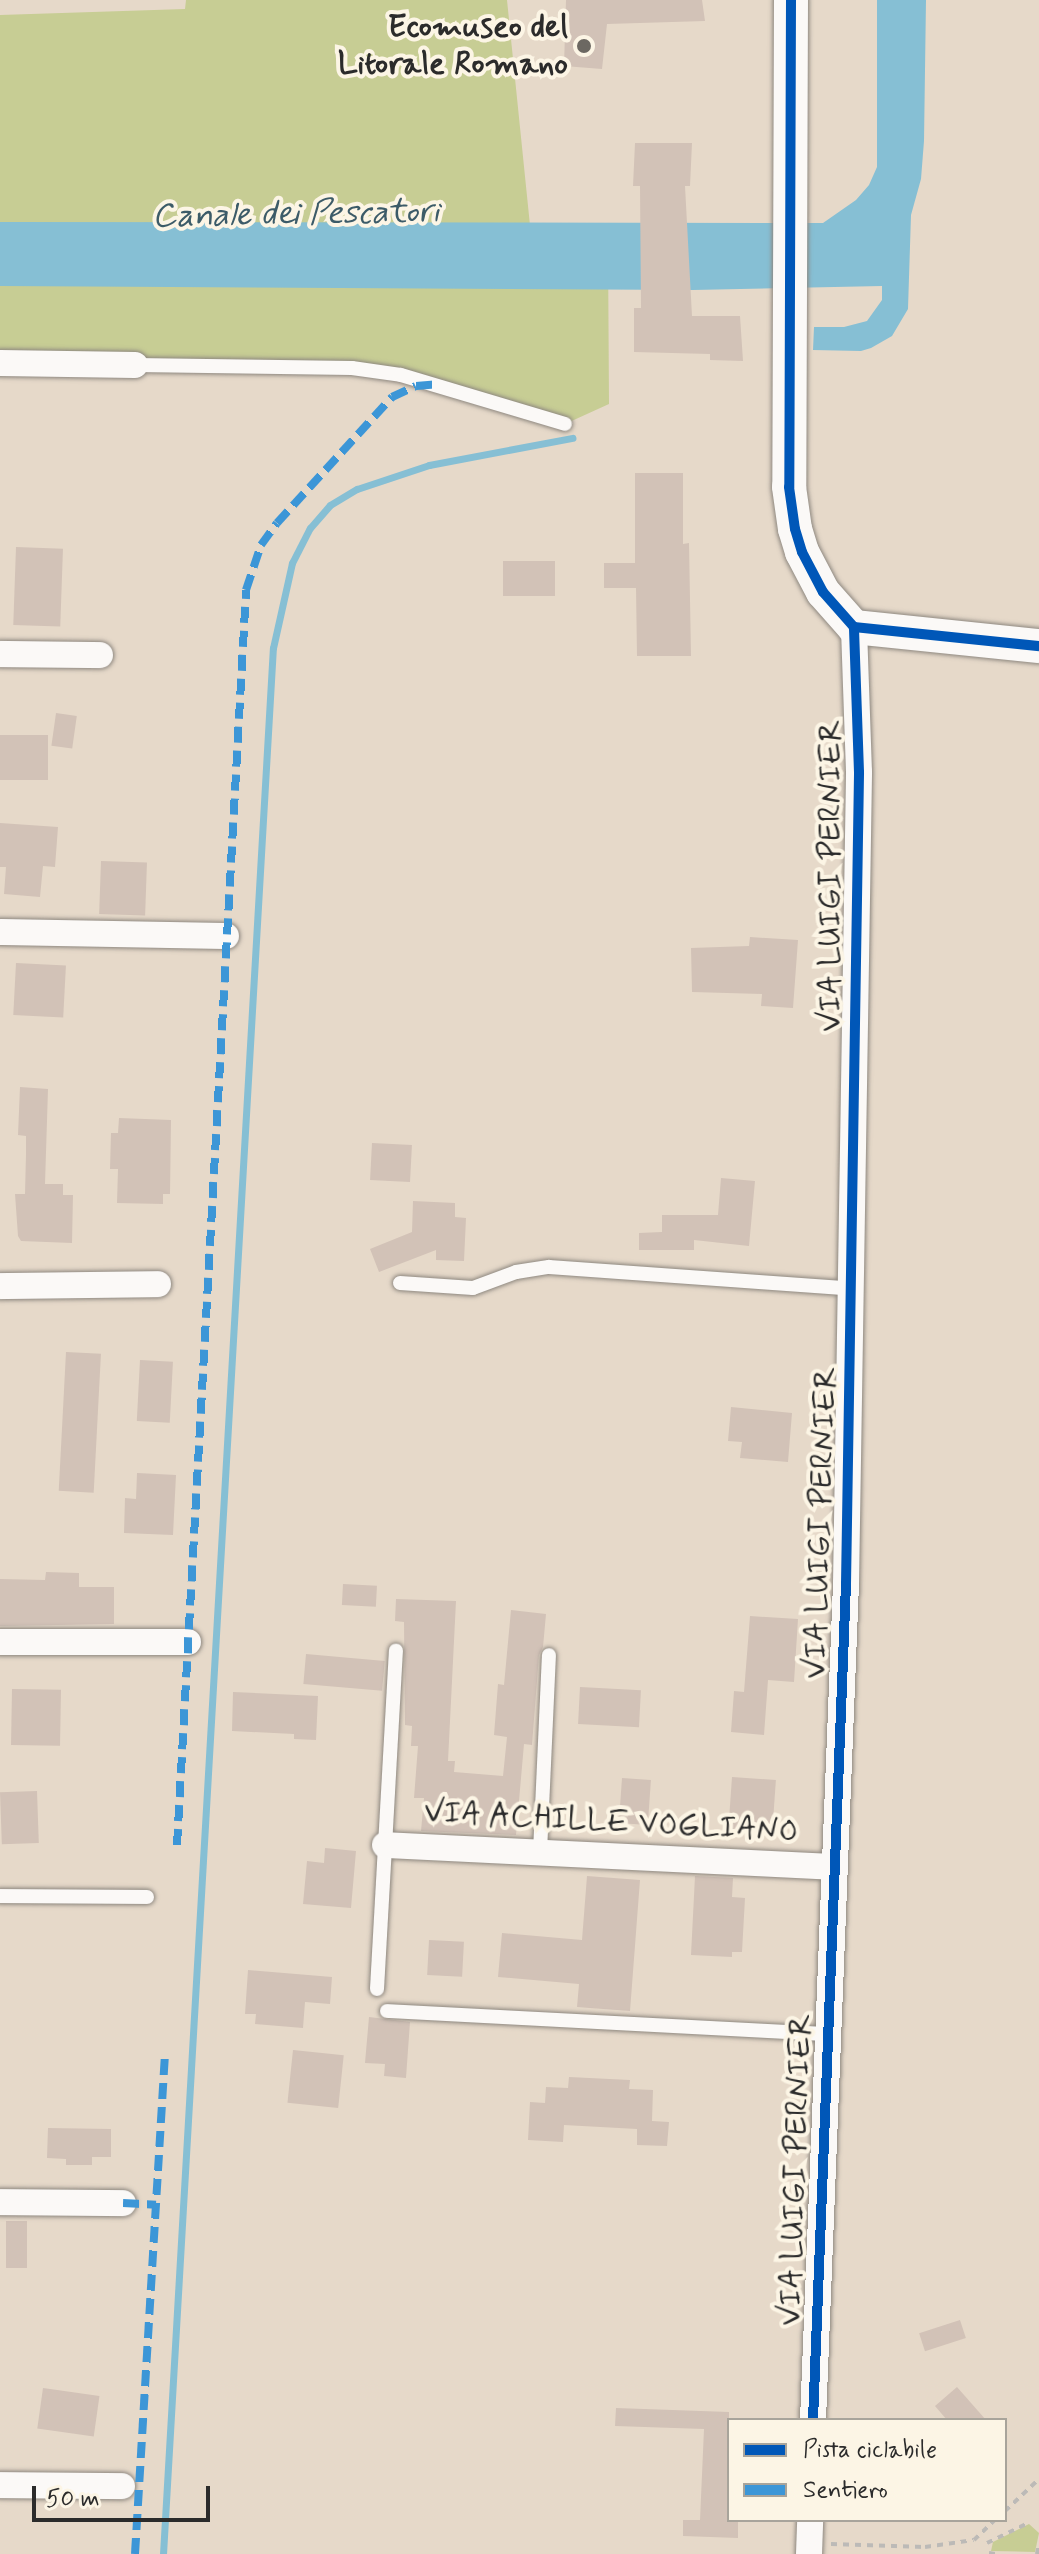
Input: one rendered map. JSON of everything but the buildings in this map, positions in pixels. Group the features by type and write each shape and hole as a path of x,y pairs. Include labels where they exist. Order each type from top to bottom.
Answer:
{"street":[{"path":"791,0 789,487 793,518 810,571 823,592 854,627 1039,646"},
{"path":"0,363 135,365"},
{"name":"VIA LUIGI PERNIER","path":"813,2418 846,1584 853,1289 859,772 854,627"},
{"path":"0,654 100,655"},
{"path":"0,932 226,936"},
{"path":"0,1286 158,1284"},
{"path":"0,1642 188,1642"},
{"name":"VIA ACHILLE VOGLIANO","path":"385,1845 834,1867"},
{"path":"0,2202 123,2203"},
{"path":"0,2485 122,2486"}],"lane":[{"path":"135,365 352,368 425,381 565,424"},
{"path":"400,1283 473,1288 516,1272 549,1267 853,1289"},
{"path":"377,1989 396,1651"},
{"path":"540,1852 549,1655"},
{"path":"0,1896 147,1897"},
{"path":"387,2011 827,2034"}],"path":[{"path":"1007,2509 1039,2479"},
{"path":"809,2539 925,2547 974,2540 993,2522"},
{"path":"987,2543 1028,2523"},
{"path":"1037,2554 1039,2543"}],"green space":[{"path":"186,0 507,0 532,245 608,244 609,404 565,424 401,375 0,363 0,15 185,9"},
{"path":"1029,2524 1039,2533 1035,2552 991,2551 993,2542"}],"water":[{"path":"877,0 926,0 924,141 921,179 911,215 908,309 892,336 871,348 861,351 813,350 814,327 844,327 867,321 882,300 882,286 693,290 0,286 0,222 823,223 856,200 869,185 877,167"}],"waterway":[{"path":"163,2554 273,648 292,563 310,528 330,505 357,489 429,465 572,438"}],"marked path":[{"path":"177,1845 246,590 261,545 277,523 392,397 416,386 437,384"},
{"path":"135,2554 165,2053"},
{"path":"123,2203 156,2205"}],"cycle path":[{"path":"791,0 789,487 802,552 823,592 854,627 1039,646"},
{"path":"813,2418 846,1584 859,772 854,627"}],"place":[{"name":"Ecomuseo del Litorale Romano","path":"584,46"}],"water label":[{"name":"Canale dei Pescatori","path":"296,214"}]}
